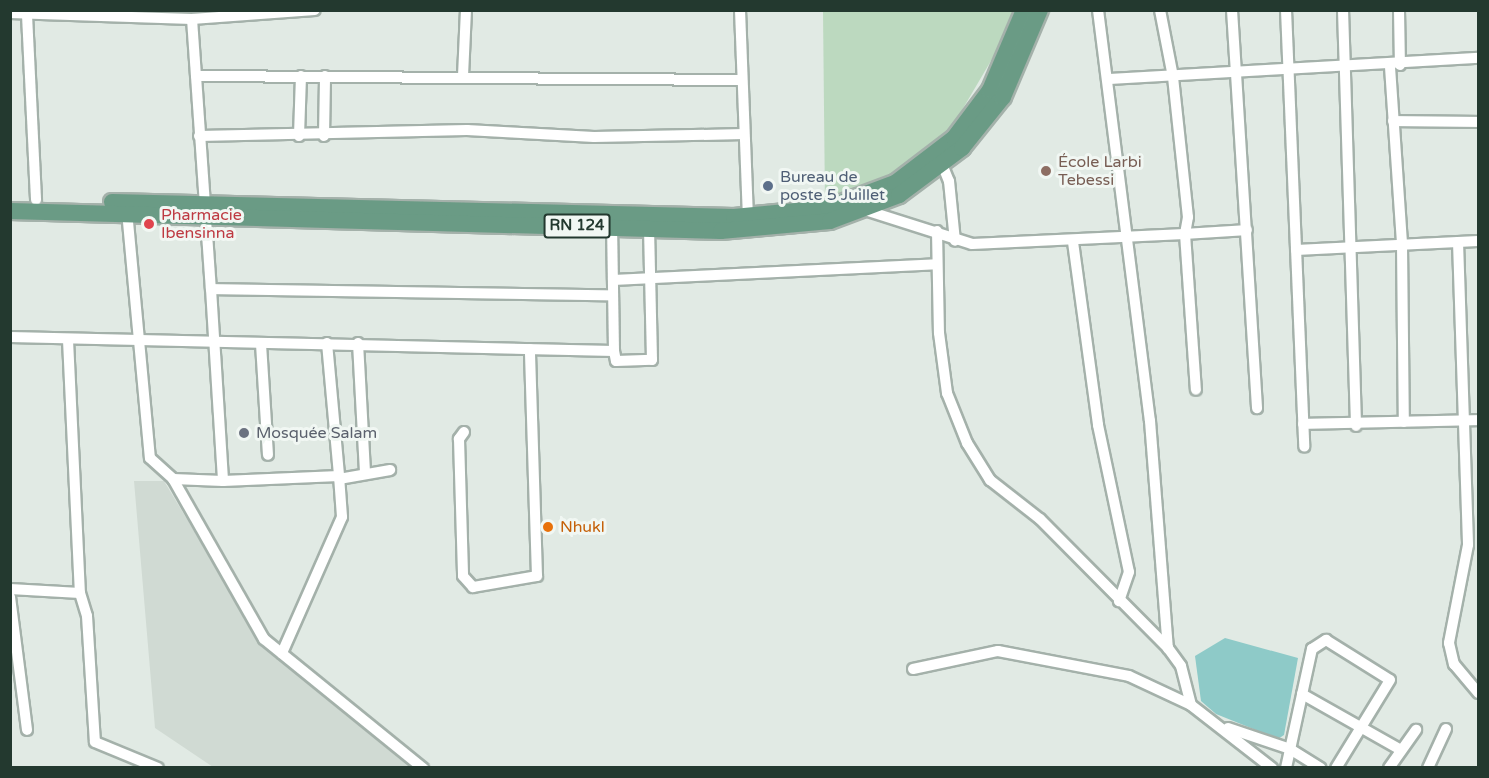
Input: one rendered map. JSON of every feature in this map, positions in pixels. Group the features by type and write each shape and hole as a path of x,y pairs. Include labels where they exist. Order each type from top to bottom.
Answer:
{"main road":[{"name":"RN 124","path":"612,220 649,228 748,224 854,201 895,183 940,160 990,90 1024,10"},
{"name":"RN 124","path":"10,211 127,208 812,224 865,210 940,160 1002,97 1040,10"},
{"name":"RN 124","path":"10,199 127,208"}],"street":[{"path":"10,13 192,20 315,10"},
{"path":"463,76 466,10"},
{"path":"740,10 748,224"},
{"path":"1098,10 1110,79 1150,421 1168,648"},
{"path":"1160,10 1173,77 1188,217 1185,234 1196,390"},
{"path":"1232,10 1238,75 1257,408"},
{"path":"1286,10 1291,72 1304,447"},
{"path":"1343,10 1348,68 1350,248 1356,424"},
{"path":"1399,10 1394,121 1402,245 1404,422"},
{"path":"27,15 36,200"},
{"path":"192,20 204,210 212,290 223,481"},
{"path":"1110,79 1291,72 1479,58"},
{"path":"196,76 463,76 742,80"},
{"path":"299,136 301,76"},
{"path":"324,136 325,76"},
{"path":"1394,121 1479,122"},
{"path":"200,136 324,136 467,130 594,137 744,134"},
{"path":"940,160 955,241"},
{"path":"127,208 137,341 150,458 173,479 252,621 282,653 423,768"},
{"path":"865,210 937,231 955,241 1073,242 1247,230"},
{"path":"612,220 616,361 652,360 652,275 649,228"},
{"path":"937,231 937,264 947,393 967,442 990,480 1040,519 1168,648 1181,666 1191,705"},
{"path":"1296,250 1479,241"},
{"path":"1073,242 1098,425 1129,572 1119,601"},
{"path":"1458,242 1466,421 1468,545 1449,643 1454,664 1479,693"},
{"path":"613,280 652,275 937,264"},
{"path":"212,290 613,295"},
{"path":"10,337 214,345 358,343 614,351"},
{"path":"68,340 80,593 87,616 95,742 158,768"},
{"path":"282,653 342,517 327,343"},
{"path":"358,343 364,472"},
{"path":"261,344 268,455"},
{"path":"464,432 459,439 463,576 473,587 537,576 531,349"},
{"path":"1303,424 1479,420"},
{"path":"173,479 223,481 339,478 364,472 390,470"},
{"path":"10,589 80,593"},
{"path":"10,597 27,730"},
{"path":"1286,768 1312,649 1318,642 1335,641 1389,676 1362,729 1336,768"},
{"path":"913,669 998,651 1130,676 1191,705 1221,726 1272,768"},
{"path":"1302,694 1401,750"},
{"path":"1221,726 1290,749 1321,768"},
{"path":"1428,768 1446,729"},
{"path":"1389,768 1416,730"}],"shaded area":[{"path":"134,481 164,481 261,643 409,767 213,767 155,728"}],"green space":[{"path":"823,11 1013,11 1002,42 955,122 919,158 868,190 825,205"}],"water":[{"path":"1225,638 1298,658 1284,735 1278,739 1216,714 1201,701 1195,656"}],"place":[{"name":"École Larbi Tebessi","path":"1046,171"},
{"name":"Bureau de poste 5 Juillet","path":"768,186"},
{"name":"Pharmacie Ibensinna","path":"149,224"},
{"name":"Mosquée Salam","path":"244,433"},
{"name":"Nhukl","path":"548,527"}]}
